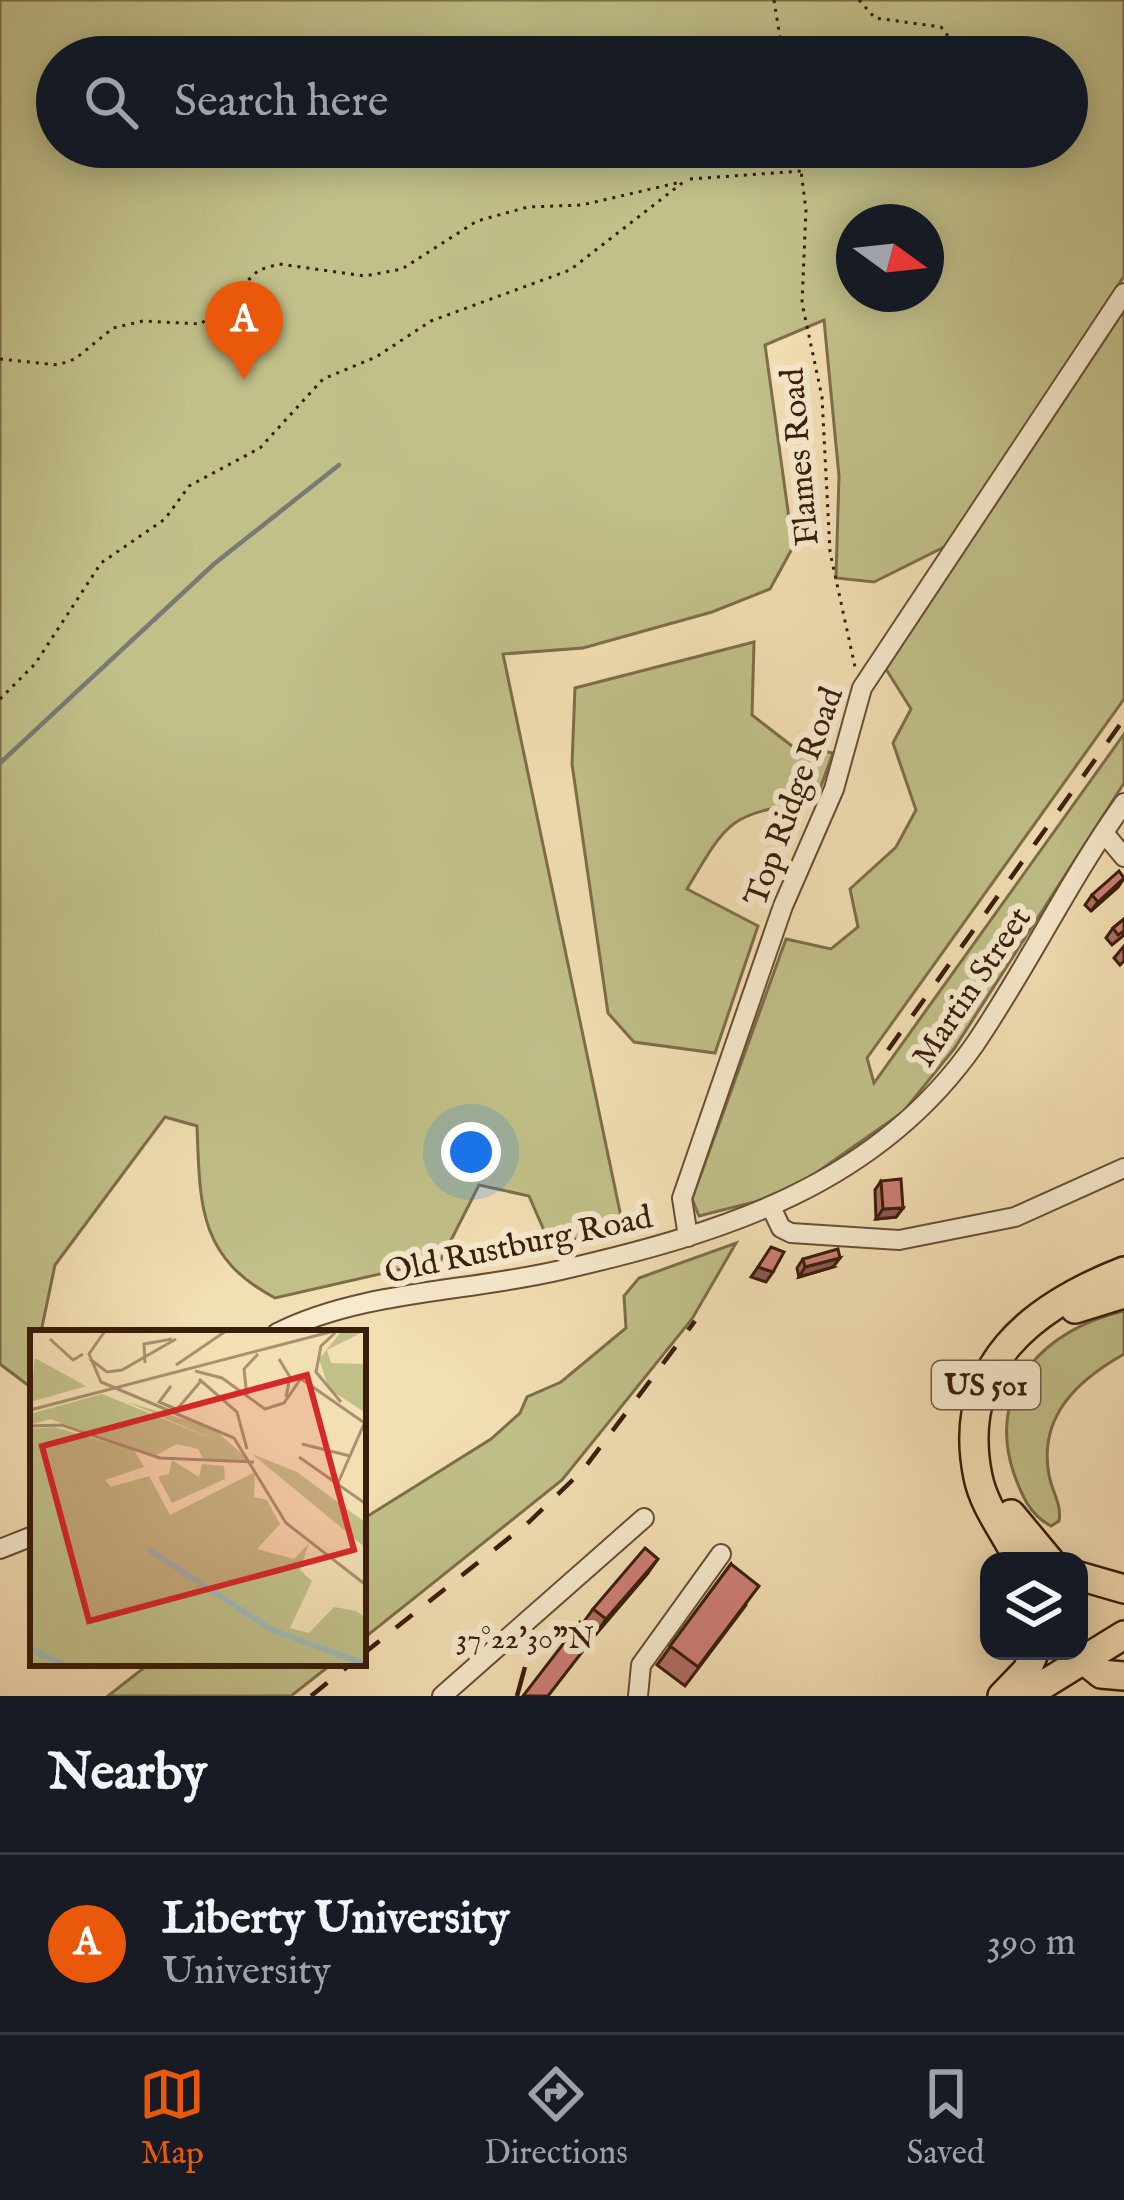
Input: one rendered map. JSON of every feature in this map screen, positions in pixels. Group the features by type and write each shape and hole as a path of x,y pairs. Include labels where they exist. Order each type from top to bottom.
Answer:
{"highway":[{"name":"US 501","path":"1015,1552 978,1477 982,1392 1002,1352 1029,1319 1057,1300 1124,1271"},
{"path":"1041,1552 1024,1536 1000,1496 992,1422 1004,1381 1052,1321 1085,1303 1124,1294"},
{"path":"1088,1579 1124,1589"},
{"path":"1088,1651 1124,1635"},
{"path":"1002,1696 1031,1660"},
{"path":"1025,1696 1072,1660"},
{"path":"1082,1660 1101,1675 1124,1679"},
{"path":"1100,1696 1124,1679"}],"street":[{"name":"Top Ridge Road","path":"688,1237 682,1198 783,906 834,789 862,688 1124,293"},
{"name":"Martin Street","path":"772,1209 863,1159 932,1097 974,1045 1124,803"},
{"path":"1104,833 1124,857"},
{"path":"772,1209 781,1228 791,1233 899,1240 1015,1217 1124,1168"},
{"name":"Old Rustburg Road","path":"284,1330 327,1312 556,1271 688,1237 772,1209"},
{"path":"442,1696 644,1518"},
{"path":"0,1549 30,1537"},
{"path":"638,1696 641,1664 721,1554"}],"path":[{"path":"774,0 780,36"},
{"path":"859,0 874,18 940,27 947,36"},
{"name":"Flames Road","path":"802,168 802,303 822,397 830,552 862,688"},
{"path":"0,359 58,365 76,359 113,328 143,321 201,324 259,270 279,264 365,276 402,268 477,221 528,207 582,205 686,180 802,171"},
{"path":"0,699 35,664 100,563 165,519 189,486 260,448 323,379 376,357 431,321 570,270 686,180"}],"shaded area":[{"path":"0,0 1124,0 1124,276 948,545 874,582 836,578 839,476 824,320 765,345 793,547 770,589 712,612 583,648 503,654 624,1231 550,1244 529,1196 479,1185 441,1260 275,1298 231,1265 217,1246 203,1204 197,1126 165,1117 55,1265 45,1330 30,1330 30,1387 0,1364"},
{"path":"1124,310 1124,699 867,1058 874,1083 1124,734 1124,783 954,1049 903,1112 786,1194 699,1216 692,1199 786,939 831,949 858,927 850,889 896,847 916,810 893,743 911,709 886,669"},
{"path":"754,642 752,715 792,746 833,753 816,800 766,810 736,822 724,832 687,889 758,926 715,1053 634,1042 608,1013 572,764 575,688"},
{"path":"736,1243 692,1319 562,1480 366,1637 366,1517 491,1439 520,1413 527,1397 561,1382 626,1328 624,1296 639,1278"},
{"path":"1124,1311 1124,1354 1077,1388 1050,1435 1049,1475 1060,1515 1051,1526 1028,1504 1014,1474 1007,1443 1015,1390 1028,1367 1069,1332"},
{"path":"146,1666 329,1666 291,1696 108,1696"}],"building":[{"path":"1119,871 1124,878 1098,902 1092,895"},
{"path":"1124,919 1124,931 1118,935 1113,928"},
{"path":"901,1179 903,1208 883,1209 881,1181"},
{"path":"771,1247 784,1252 773,1272 758,1267"},
{"path":"838,1249 840,1258 805,1267 803,1259"},
{"path":"645,1548 658,1559 606,1619 593,1609"},
{"path":"731,1564 759,1586 698,1667 670,1646"},
{"path":"580,1622 596,1634 548,1696 523,1696"}],"waterway":[{"path":"0,763 214,564 339,465"}],"railway":[{"path":"888,1050 1124,719"},
{"path":"366,1652 529,1522 583,1470 695,1321"},
{"path":"311,1696 348,1666"}],"place":[{"name":"Liberty University","path":"244,380"}]}
